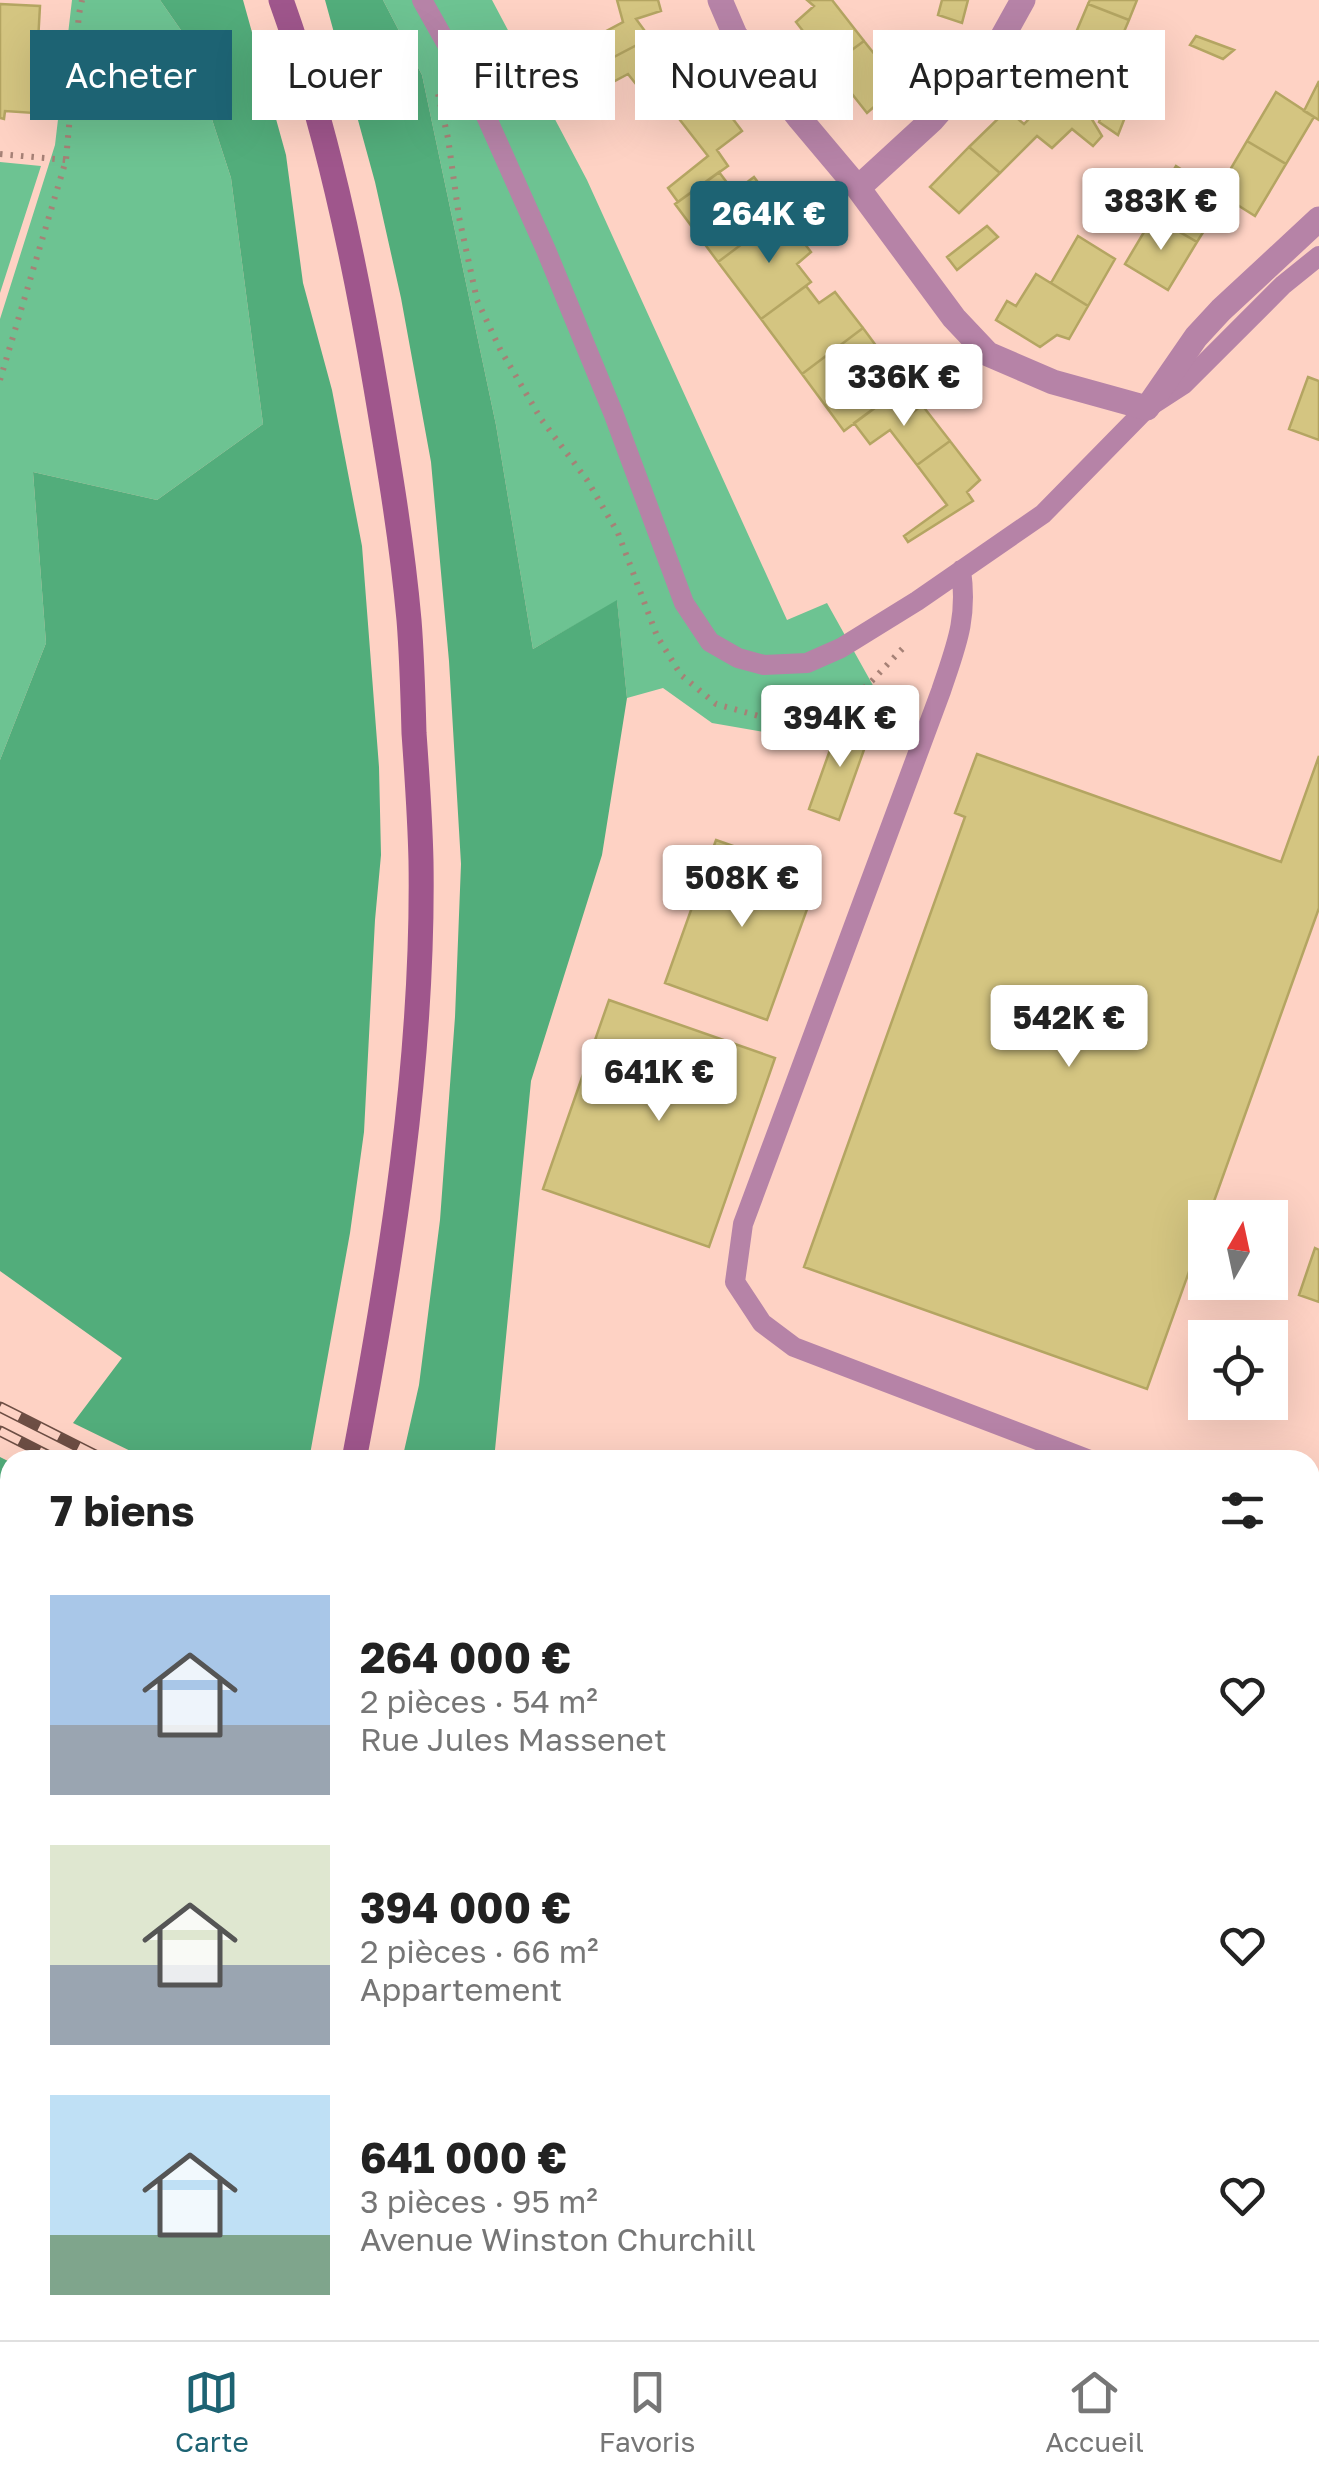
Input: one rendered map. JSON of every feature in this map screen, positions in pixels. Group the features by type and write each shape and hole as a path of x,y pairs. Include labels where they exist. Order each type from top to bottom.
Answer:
{"main road":[{"path":"281,0 304,64 365,320 390,468 410,638 421,862 417,986 406,1132 356,1450"}],"street":[{"path":"720,0 735,34 858,188 954,318 988,354 1053,382 1147,408 1196,337 1319,218"},
{"path":"858,188 932,120 998,43 1024,0"}],"lane":[{"path":"422,0 481,105 546,250 614,415 684,603 710,642 738,658 764,665 807,663 841,648 1042,514 1147,408 1184,384 1283,285 1319,256"},
{"path":"961,570 965,599 961,631 743,1224 735,1282 762,1323 794,1348 1064,1450"}],"path":[{"path":"0,380 66,160 82,0"},
{"path":"433,82 444,118 477,300 500,349 542,419 587,480 618,533 656,636 680,676 716,704 766,718 825,709 867,686 910,641"},
{"path":"0,154 66,160"}],"green space":[{"path":"72,0 160,0 181,30 68,30"},
{"path":"160,0 243,0 252,32 252,120 276,120 286,155 303,283 332,390 362,546 379,767 381,855 364,1132 311,1450 128,1450 73,1423 122,1358 0,1271 0,760 46,643 33,472 157,500 263,424 231,178 212,120 232,120 232,30 181,30"},
{"path":"325,0 383,0 399,30 333,30"},
{"path":"383,0 492,0 508,30 438,30 438,120 555,120 587,180 787,620 827,603 880,698 810,732 776,734 712,723 663,688 627,698 617,601 533,649 496,425 418,67 418,30 399,30"},
{"path":"418,67 496,425 533,649 617,600 627,698 602,855 531,1081 495,1450 404,1450 419,1385 440,1220 455,1017 461,864 449,661 431,462 401,298 358,120 418,120"},
{"path":"58,120 212,120 231,178 263,424 157,500 33,472 46,643 0,760 0,319 55,145"},
{"path":"0,162 41,166 0,293"}],"building":[{"path":"617,0 658,0 661,11 636,19 644,30 635,30 635,46 615,56 615,30 608,30 623,22"},
{"path":"807,0 832,0 864,41 853,49 853,30 802,30 796,22 814,6"},
{"path":"942,0 968,0 962,23 938,15"},
{"path":"1090,0 1137,0 1129,20 1088,4"},
{"path":"0,4 40,6 39,30 30,30 30,113 5,111 4,119 0,118"},
{"path":"1088,4 1129,20 1125,30 1077,30"},
{"path":"1196,36 1234,50 1223,59 1190,45"},
{"path":"864,41 873,52 873,108 867,113 853,95 853,49"},
{"path":"635,46 635,83 628,74 615,81 615,56"},
{"path":"1319,81 1319,120 1304,111"},
{"path":"1276,92 1314,117 1286,164 1247,141"},
{"path":"680,120 734,120 742,131 717,150 728,166 678,202 668,188 708,156"},
{"path":"997,120 1019,120 1024,124 1028,120 1092,120 1102,136 1093,146 1072,129 1052,148 1037,136 1000,173 969,147"},
{"path":"1100,120 1124,120 1118,135"},
{"path":"1247,141 1286,164 1255,216 1217,192"},
{"path":"969,147 1000,173 959,213 930,187"},
{"path":"1176,166 1225,197 1197,242 1148,213"},
{"path":"719,172 734,192 754,177 782,214 718,262 675,204"},
{"path":"782,214 811,252 797,264 811,282 761,319 718,262"},
{"path":"1153,217 1197,242 1168,290 1125,264"},
{"path":"987,226 998,237 957,270 947,257"},
{"path":"1078,236 1115,259 1088,306 1051,283"},
{"path":"1036,274 1088,306 1069,339 1057,335 1040,347 996,320 1007,301 1016,306"},
{"path":"806,286 819,303 835,292 863,328 802,374 761,319"},
{"path":"863,328 891,366 877,378 891,396 844,431 802,374"},
{"path":"1308,377 1319,381 1319,440 1289,429"},
{"path":"891,396 907,417 922,405 950,441 917,465 890,430 870,444 854,423"},
{"path":"950,441 980,480 967,492 973,501 908,542 904,536 947,505 917,465"},
{"path":"841,719 871,730 839,820 809,809"},
{"path":"977,754 1281,862 1319,756 1319,908 1214,1200 1188,1200 1188,1274 1147,1389 804,1267 965,817 955,813"},
{"path":"716,840 819,876 767,1020 665,983"},
{"path":"609,1000 775,1058 709,1247 543,1189"},
{"path":"1315,1248 1319,1250 1319,1302 1299,1295"}],"railway":[{"path":"0,1407 85,1450"},
{"path":"0,1431 37,1450"}]}
